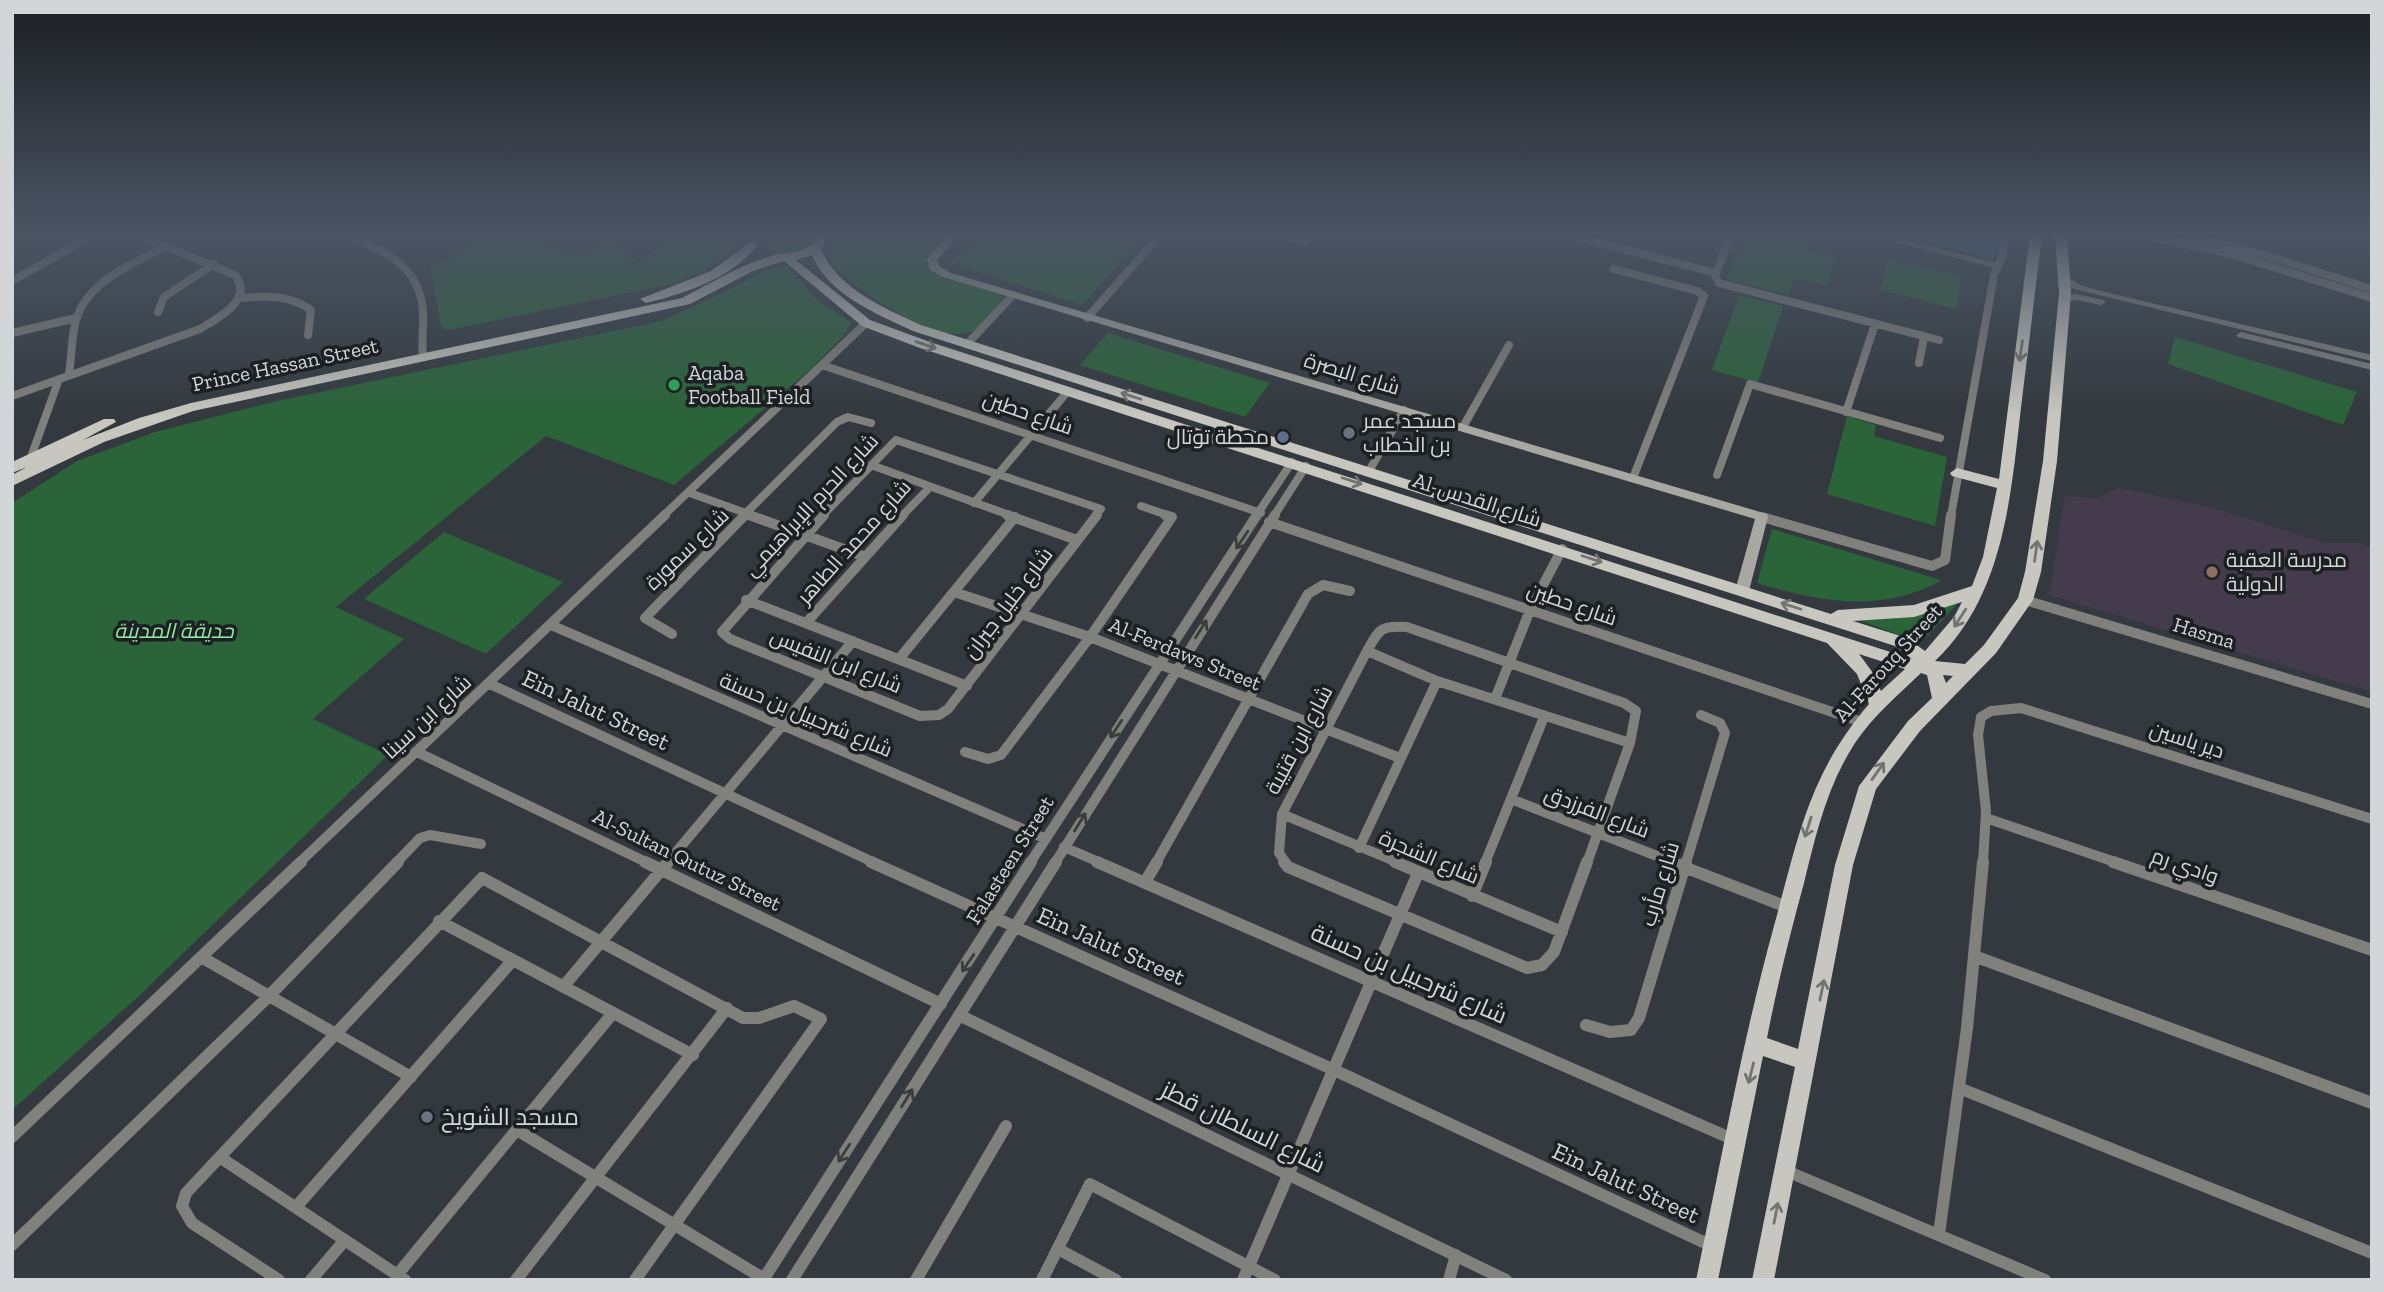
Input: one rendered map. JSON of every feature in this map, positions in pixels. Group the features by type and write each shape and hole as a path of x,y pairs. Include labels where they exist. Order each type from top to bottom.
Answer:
{"main road":[{"name":"Prince Hassan Street","path":"12,481 58,456 142,421 660,295"},
{"name":"Prince Hassan Street","path":"12,468 83,432 176,401 686,301 697,295"},
{"name":"Al-شارع القدس","path":"830,295 866,323 1068,391 1157,411"},
{"name":"Al-شارع القدس","path":"857,295 917,328 1180,419 1299,464 1422,496 1455,498 1742,591 1926,665 1969,671"},
{"name":"شارع البصرة","path":"1014,295 1762,517"},
{"name":"Al-Farouq Street","path":"1707,1280 1758,1045 1769,979 1815,806 1830,771 1862,722 1877,705 1926,665 1959,621 1976,592 1994,540 2005,485 2029,295"},
{"path":"1763,1280 1844,865 1862,802 1880,768 1990,649 2025,600 2033,572 2050,461 2064,295"},
{"name":"Al-شارع القدس","path":"1180,419 1369,471 1422,496 1443,511 1562,549 1818,623"},
{"path":"1957,473 2005,485"},
{"path":"1443,511 1442,501 1455,498"},
{"path":"1742,591 1762,517"},
{"path":"1818,623 1902,612 1976,592"},
{"path":"1818,623 1856,660 1874,691 1877,705"},
{"path":"1926,665 1940,686 1940,700"},
{"path":"1758,1045 1807,1062"}],"street":[{"path":"69,374 76,318 90,295"},
{"path":"158,312 167,295"},
{"path":"419,295 422,352"},
{"path":"967,344 1013,295"},
{"path":"1087,318 1107,295"},
{"path":"1633,478 1703,295"},
{"path":"1762,295 1939,341"},
{"path":"1762,517 1917,563 1940,565 1945,560 1957,473 1990,295"},
{"path":"2108,295 2372,358"},
{"path":"12,396 200,329 228,312 239,298 277,296 303,303 312,310 308,335"},
{"path":"2064,299 2073,296 2094,300 2372,367"},
{"path":"12,333 76,318"},
{"name":"شارع ابن سينا","path":"12,1137 866,323"},
{"path":"1846,412 1874,324"},
{"path":"1919,363 1924,337"},
{"path":"1462,427 1509,345"},
{"name":"شارع حطين","path":"822,365 1862,722"},
{"path":"31,457 59,379"},
{"path":"1717,475 1751,384 1940,438"},
{"path":"974,503 1068,391"},
{"path":"1369,471 1404,410"},
{"path":"749,513 837,422 848,417 871,423"},
{"name":"شارع الحرم الإبراهيمي","path":"722,632 746,600 896,440 1101,509"},
{"name":"Falasteen Street","path":"792,1280 1016,926 1299,464"},
{"name":"شارع محمد الطاهر","path":"871,465 1077,540"},
{"name":"شارع محمد الطاهر","path":"806,623 863,556 930,486"},
{"path":"690,493 863,556"},
{"path":"965,752 988,759 1001,755 1090,637 1172,517 1142,506"},
{"name":"شارع خليل جبران","path":"939,715 948,709 967,686 1101,509"},
{"name":"شارع سمورة","path":"672,634 650,626 645,618 647,614 749,513"},
{"path":"899,659 1015,517"},
{"name":"Falasteen Street","path":"764,1279 1157,665 1265,518"},
{"path":"1495,699 1530,610 1562,549"},
{"path":"1145,881 1308,594 1323,585 1350,591"},
{"name":"Al-Ferdaws Street","path":"954,592 1090,637 1400,758"},
{"name":"شارع محمد الطاهر","path":"746,600 967,686"},
{"name":"Hasma","path":"2025,600 2372,704"},
{"name":"شارع شرحبيل بن حسنة","path":"551,625 1046,839"},
{"name":"شارع ابن قتيبة","path":"1562,932 1550,962 1543,967 1527,968 1289,867 1279,853 1282,814 1379,630 1398,626 1624,703 1636,711 1637,718 1630,743"},
{"name":"شارع ابن النفيس","path":"722,632 730,639 920,716 939,715"},
{"path":"563,987 660,869 825,678 853,641"},
{"path":"1367,650 1437,681 1630,743 1562,932"},
{"path":"1359,848 1437,681"},
{"name":"Ein Jalut Street","path":"490,684 1332,1069 1714,1248"},
{"name":"دير ياسين","path":"1986,818 1976,734 1978,721 1991,711 2021,708 2372,819"},
{"name":"شارع مأرب","path":"1586,1025 1620,1032 1631,1030 1639,1018 1725,733 1720,723 1701,715"},
{"path":"1472,897 1545,717"},
{"name":"Al-Sultan Qutuz Street","path":"416,752 940,1004"},
{"name":"شارع الفرزدق","path":"1511,799 1787,907"},
{"name":"شارع الشجرة","path":"1282,814 1472,897 1562,932"},
{"path":"1939,1234 1974,956 1986,818"},
{"name":"وادي رم","path":"1986,818 2372,950"},
{"path":"12,1245 269,996 421,838 430,835 481,844"},
{"name":"شارع شرحبيل بن حسنة","path":"1064,846 1738,1141"},
{"path":"1245,1274 1418,873"},
{"path":"279,1280 192,1223 182,1206 186,1194 482,878 746,1020 770,1016 794,1006 821,1018 635,1280"},
{"path":"439,921 693,1055"},
{"path":"1974,956 2372,1102"},
{"path":"201,957 411,1077"},
{"path":"296,1207 513,960"},
{"path":"516,1280 727,1008"},
{"path":"221,1158 401,1277 613,1013"},
{"name":"شارع السلطان قطز","path":"959,1015 1506,1280"},
{"path":"1959,1088 2372,1253"},
{"path":"915,1280 1006,1126"},
{"path":"517,1130 764,1279"},
{"path":"1784,1170 2045,1280"},
{"path":"1042,1280 1090,1184 1245,1274 1275,1280"},
{"path":"311,1280 345,1240"},
{"path":"1058,1249 1116,1280"},
{"path":"1449,1280 1456,1255"}],"shaded area":[{"name":"مدرسة العقبة الدولية","path":"2119,488 2210,507 2325,543 2360,543 2372,548 2372,692 2049,595 2065,496 2097,498"}],"green space":[{"path":"436,295 617,295 448,330 441,327"},
{"name":"حديقة المدينة","path":"717,295 813,295 851,322 846,333 811,369 674,485 546,436 336,607 404,639 313,719 388,755 141,994 12,1110 12,503 77,461 155,432 277,401 662,321"},
{"path":"870,295 1004,297 975,329 955,334 937,331 918,323"},
{"path":"1052,295 1091,295 1082,305"},
{"path":"1739,295 1783,306 1758,383 1712,370"},
{"path":"1901,295 1958,295 1956,309"},
{"path":"1108,333 1270,383 1245,417 1080,365"},
{"path":"2175,337 2357,392 2343,425 2168,364"},
{"path":"1847,416 1876,425 1874,436 1947,457 1935,526 1827,494"},
{"path":"1772,529 1942,580 1919,591 1873,601 1827,599 1757,583"},
{"path":"444,532 563,582 486,654 364,599"},
{"path":"1957,604 1921,643 1859,620 1945,606"}],"place":[{"name":"Aqaba Football Field","path":"674,385"},
{"name":"مسجد عمر بن الخطاب","path":"1349,433"},
{"name":"محطة توتال","path":"1283,437"},
{"name":"مدرسة العقبة الدولية","path":"2212,572"},
{"name":"مسجد الشويخ","path":"427,1117"}]}
